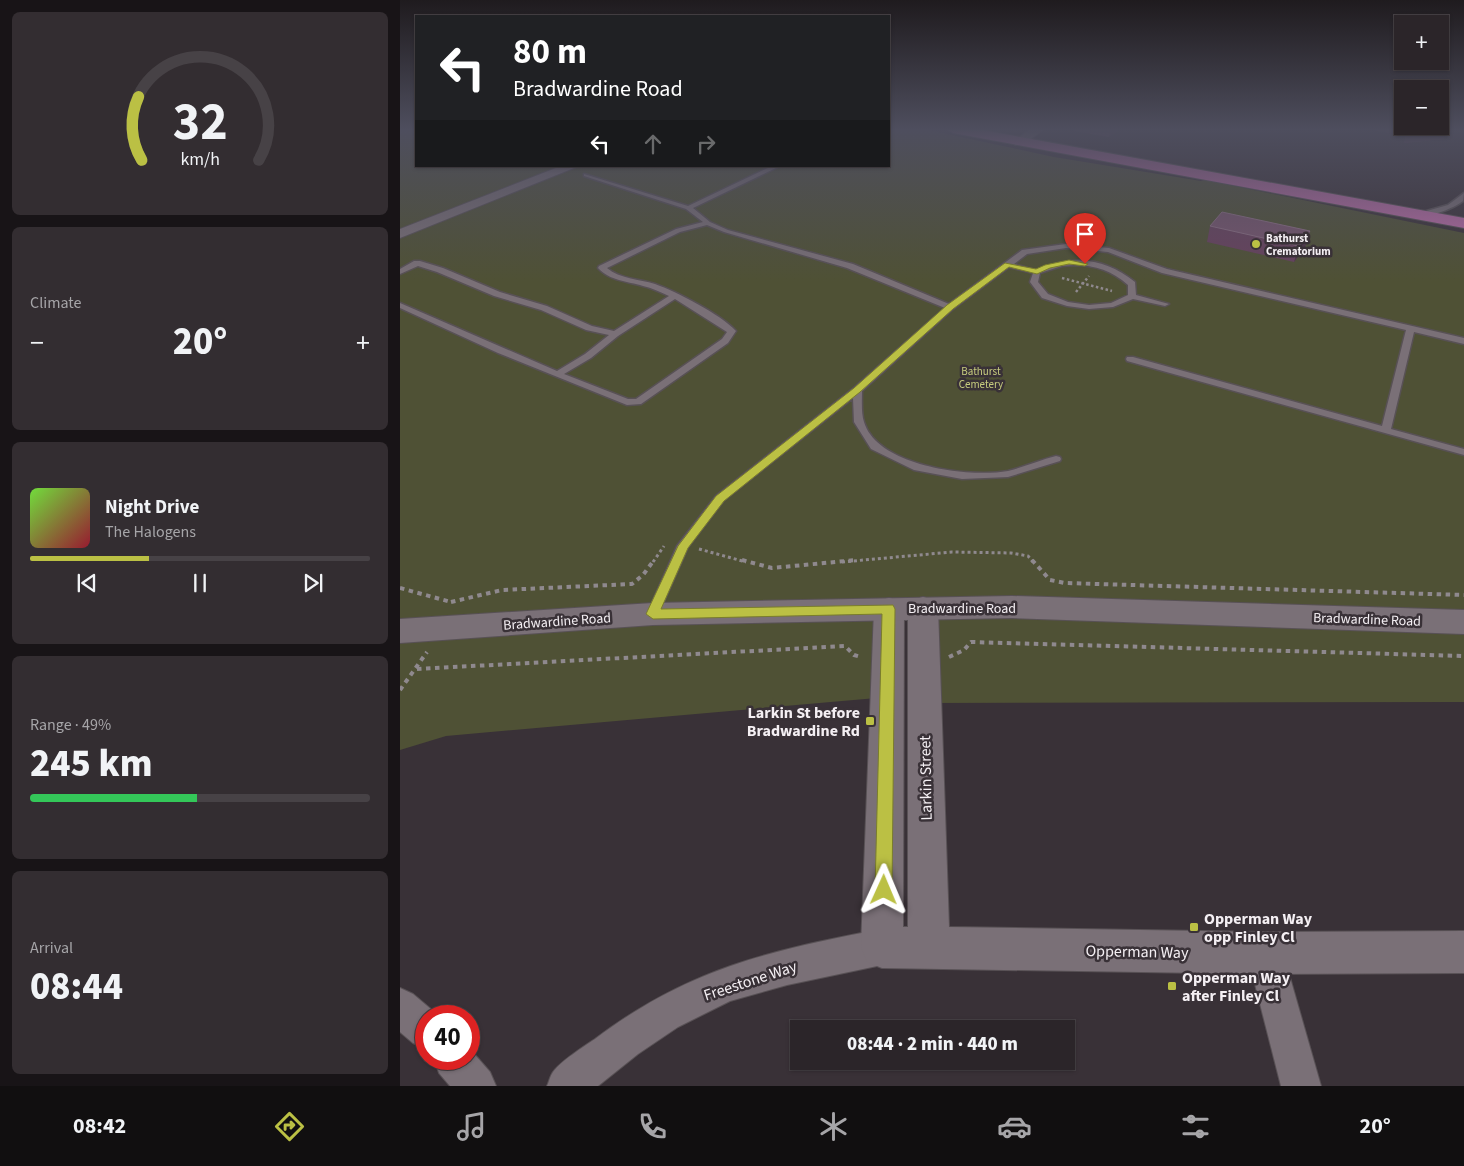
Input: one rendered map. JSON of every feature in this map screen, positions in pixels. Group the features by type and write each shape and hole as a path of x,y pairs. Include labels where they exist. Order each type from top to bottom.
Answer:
{"highway":[{"path":"1227,180 1464,223"}],"street":[{"path":"400,234 538,180"},
{"name":"Bradwardine Road","path":"400,631 653,614 1012,607 1464,622"},
{"name":"Larkin Street","path":"923,608 922,660 930,947"},
{"path":"882,947 889,609"},
{"name":"Freestone Way","path":"567,1086 635,1032 687,1001 729,983 809,961 882,947 930,947"},
{"name":"Opperman Way","path":"930,947 1265,953 1464,952"},
{"path":"1265,953 1301,1086"},
{"path":"400,1007 415,1020"},
{"path":"462,1070 476,1086"}],"lane":[{"path":"600,180 688,208 708,223 726,231 850,266 950,307"},
{"path":"688,208 748,180"},
{"path":"1417,214 1435,212 1463,200"},
{"path":"400,305 500,351 627,402 638,402 725,341 732,331 709,315 652,286 608,274 602,268 678,230 708,223"},
{"path":"653,614 683,546 720,498 857,390 950,307 1025,252 1066,246 1109,250 1164,271 1464,341"},
{"path":"1007,264 1037,272 1048,266 1069,262 1100,265 1121,273 1132,284 1132,296"},
{"path":"400,272 417,263 440,270 497,294 544,308 589,328 615,334"},
{"path":"1037,272 1034,282 1045,296 1067,304 1089,307 1113,305 1132,296 1165,304"},
{"path":"558,373 588,356 615,334 673,297"},
{"path":"1386,431 1410,329"},
{"path":"1130,359 1464,452"},
{"path":"857,390 859,422 875,447 918,468 962,476 1008,474 1056,459"}],"path":[{"path":"1067,304 1100,265"},
{"path":"1037,272 1132,296"},
{"path":"451,602 502,590 632,584 643,574 660,548 667,544 724,553 755,565 772,568 952,552 1011,553 1028,556 1050,580 1065,583 1464,595"},
{"path":"941,660 959,653 971,642 1464,656"},
{"path":"417,669 845,646 854,655 862,658"}],"green space":[{"name":"Bathurst Cemetery","path":"400,180 1205,180 1464,233 1464,702 923,703 923,609 889,609 888,697 446,736 400,750"}],"building":[{"path":"1222,212 1310,231 1299,246 1210,226"}],"place":[{"name":"Bathurst Crematorium","path":"1256,244"},
{"name":"Larkin St before Bradwardine Rd","path":"870,721"},
{"name":"Opperman Way opp Finley Cl","path":"1194,927"},
{"name":"Opperman Way after Finley Cl","path":"1172,986"}],"route":[{"path":"884,890 889,609 653,614 683,546 720,498 857,390 950,307 1007,264 1037,272 1048,266 1069,262 1085,264"}]}
